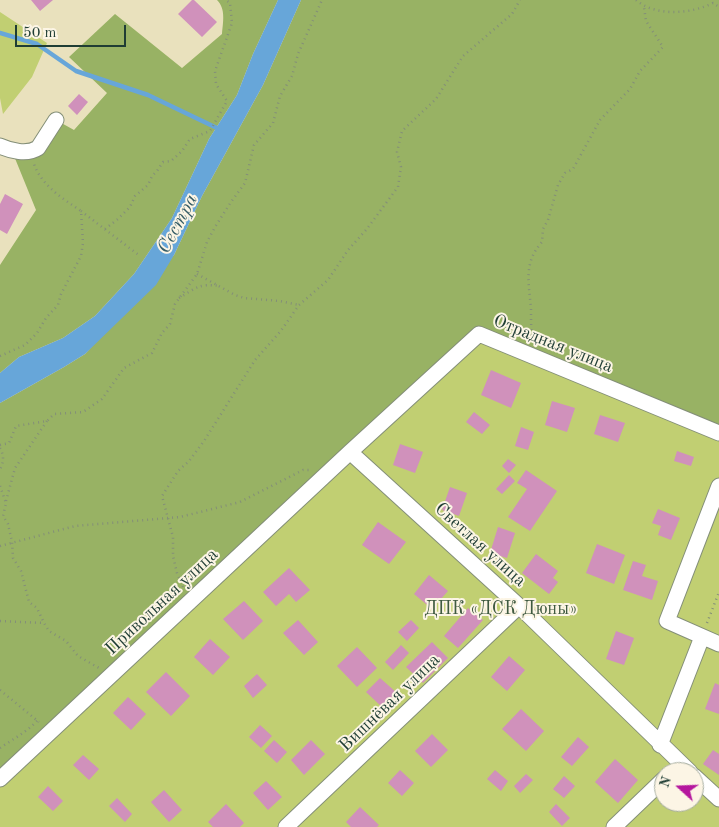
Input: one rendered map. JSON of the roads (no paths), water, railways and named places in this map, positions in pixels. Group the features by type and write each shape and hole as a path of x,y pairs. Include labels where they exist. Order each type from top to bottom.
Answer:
{"street":[{"path":"0,146 12,152 35,150 56,120"},
{"name":"Отрадная улица","path":"350,452 479,334 719,433"},
{"name":"Привольная улица","path":"0,780 350,452"},
{"name":"Светлая улица","path":"350,452 519,606 660,745 674,762"},
{"path":"719,486 667,621 719,644"},
{"name":"Вишнёвая улица","path":"286,827 519,606"},
{"path":"660,745 702,636"},
{"path":"704,786 719,800"},
{"path":"614,827 654,789"}],"water":[{"name":"Сестра","path":"278,0 301,0 263,85 202,196 174,255 156,285 85,354 0,403 0,373 19,357 63,338 95,316 134,274 172,218 209,139 237,95 253,54"}],"waterway":[{"path":"0,33 37,44 76,71 148,95 219,129"}],"park label":[{"name":"ДПК «ДСК Дюны»","path":"501,609"}]}
